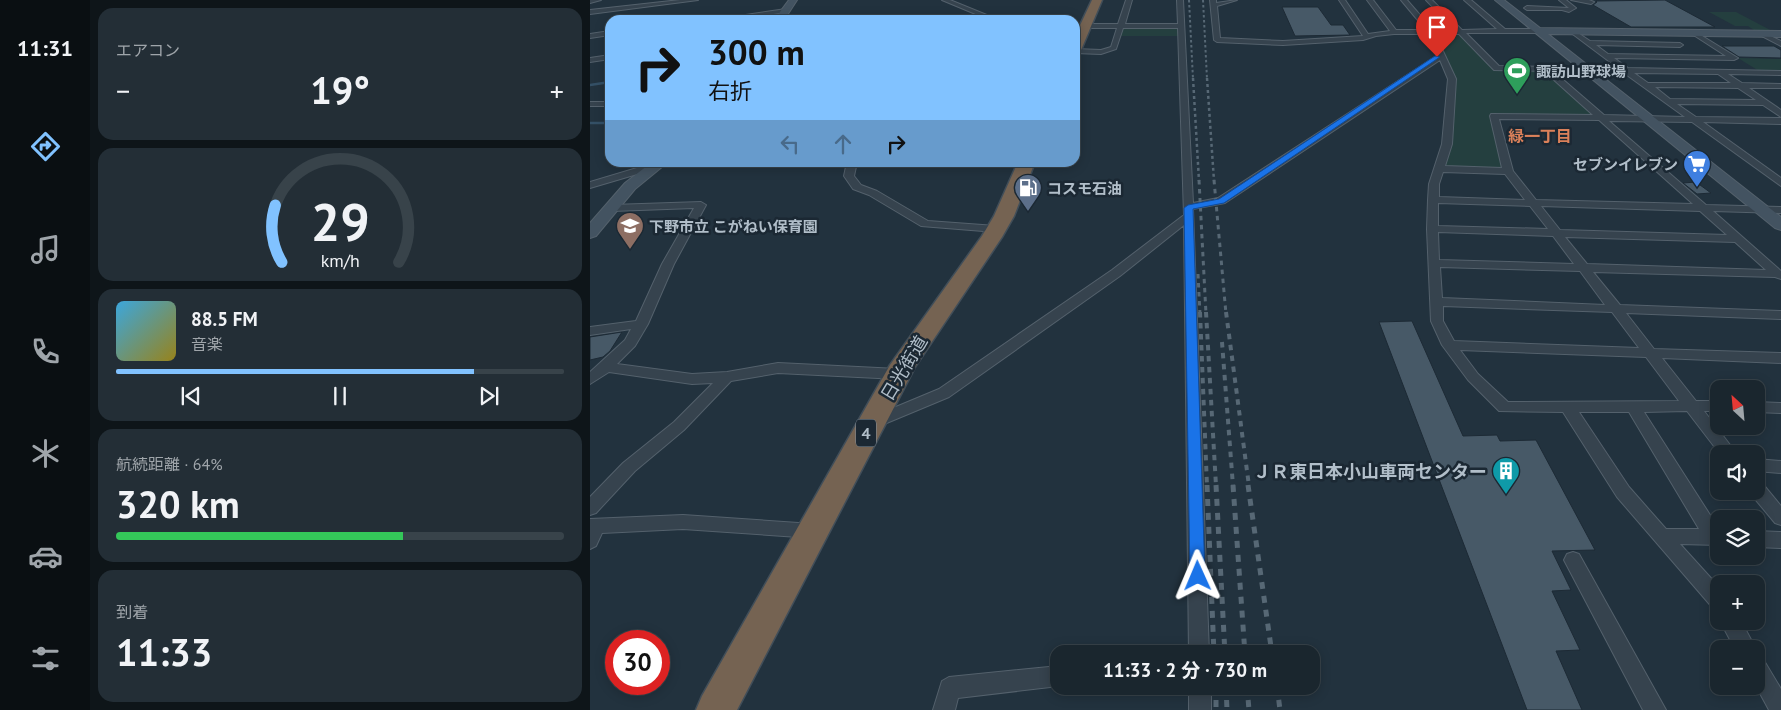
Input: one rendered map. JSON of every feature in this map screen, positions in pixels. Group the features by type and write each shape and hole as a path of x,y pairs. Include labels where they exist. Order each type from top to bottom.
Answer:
{"highway":[{"path":"1080,37 1097,0"},
{"name":"日光街道","path":"716,710 898,374 936,315 977,261 996,230 1025,167"}],"main road":[{"path":"783,15 793,0"},
{"path":"1498,0 1582,69 1781,225"},
{"path":"1537,31 1781,34"},
{"path":"590,233 630,186 656,167"}],"street":[{"path":"590,1 598,0"},
{"path":"590,12 694,0"},
{"path":"944,0 983,15"},
{"path":"1080,46 1111,50 1114,48 1128,0"},
{"path":"1180,0 1188,212 1199,645"},
{"path":"1234,0 1214,3 1217,40 1283,43 1363,38 1394,32 1460,30 1537,31"},
{"path":"1342,0 1366,36"},
{"path":"1370,0 1394,32"},
{"path":"1404,0 1431,31 1452,78 1446,144 1434,184 1433,200 1432,229 1437,321 1449,344 1473,377 1504,407 1691,404 1710,405"},
{"path":"1429,0 1497,68 1781,72"},
{"path":"1467,0 1502,30"},
{"path":"1527,8 1562,8 1569,10 1573,8 1562,0"},
{"path":"1574,0 1592,2"},
{"path":"754,15 786,11"},
{"path":"1086,26 1182,26"},
{"path":"1572,31 1781,183"},
{"path":"1663,32 1781,114"},
{"path":"1605,56 1734,58 1694,33"},
{"path":"590,36 605,34"},
{"path":"1762,34 1781,44"},
{"path":"1588,43 1680,45"},
{"path":"870,424 944,393 972,371 1116,273 1188,212 1221,201 1442,55"},
{"path":"590,60 605,58"},
{"path":"1545,68 1780,275"},
{"path":"1646,85 1781,86"},
{"path":"1668,101 1781,103"},
{"path":"590,104 605,104"},
{"path":"1722,445 1508,170 1494,116 1781,121"},
{"path":"590,185 650,167"},
{"path":"851,167 849,176 857,187 873,193 925,224 996,230"},
{"path":"1439,170 1508,170"},
{"path":"1433,200 1781,210"},
{"path":"590,379 606,367 630,343 641,324 668,264 701,206 612,208"},
{"path":"1432,229 1739,239"},
{"path":"1434,263 1780,275"},
{"path":"1436,302 1781,315"},
{"path":"590,331 641,324"},
{"path":"1449,344 1781,358"},
{"path":"606,367 692,379 778,368 898,374"},
{"path":"590,508 629,467 679,426 727,376"},
{"path":"1632,405 1710,528"},
{"path":"1567,406 1622,492 1710,591"},
{"path":"1765,407 1781,408"},
{"path":"1765,465 1781,466"},
{"path":"1765,499 1781,518"},
{"path":"592,530 683,522 814,532"},
{"path":"1661,536 1710,537"},
{"path":"1765,539 1781,540"},
{"path":"1573,560 1654,710"},
{"path":"944,710 949,688 1050,677"},
{"path":"1765,682 1781,710"},
{"path":"1200,695 1200,710"}],"green space":[{"path":"1709,12 1736,12 1774,32 1757,32 1748,26 1735,26"},
{"path":"1178,27 1181,36 1120,36 1123,28"},
{"path":"1435,33 1459,33 1495,69 1544,71 1593,114 1490,114 1503,167 1499,169 1449,167 1444,165 1454,79"},
{"path":"1738,58 1781,59 1781,71 1759,71"}],"building":[{"path":"1665,0 1715,27 1631,27 1593,5 1596,1"},
{"path":"1282,7 1318,7 1331,25 1343,25 1350,35 1295,36"},
{"path":"1722,46 1774,46 1781,50 1781,58 1739,57"},
{"name":"セブンイレブン","path":"1696,182 1711,193 1697,194 1683,183"},
{"name":"ＪＲ東日本小山車両センター","path":"1412,321 1463,436 1497,435 1500,441 1536,440 1595,550 1552,551 1571,590 1552,591 1580,650 1556,651 1582,710 1527,710 1379,322"},
{"path":"622,332 610,351 603,357 590,360 590,337"}],"waterway":[{"path":"590,85 605,83"},
{"path":"590,123 605,123"}],"railway":[{"path":"1189,0 1193,79"},
{"path":"1203,0 1207,79"},
{"path":"1193,78 1199,181"},
{"path":"1207,78 1214,181"},
{"path":"1199,180 1206,314"},
{"path":"1214,180 1226,314"},
{"path":"1198,274 1200,314"},
{"path":"1200,312 1207,486"},
{"path":"1206,312 1216,486"},
{"path":"1226,312 1249,486"},
{"path":"1222,342 1233,486"},
{"path":"1207,485 1214,645"},
{"path":"1216,485 1225,645"},
{"path":"1233,485 1244,645"},
{"path":"1248,485 1271,645"},
{"path":"1216,695 1216,710"},
{"path":"1226,695 1227,710"},
{"path":"1248,695 1249,710"},
{"path":"1278,695 1280,710"}],"place":[{"name":"諏訪山野球場","path":"1517,95"},
{"name":"セブンイレブン","path":"1697,188"},
{"name":"コスモ石油","path":"1028,212"},
{"name":"下野市立 こがねい保育園","path":"630,250"},
{"name":"ＪＲ東日本小山車両センター","path":"1506,495"}],"district":[{"name":"緑一丁目","path":"1540,136"}],"route":[{"path":"1198,576 1188,208 1221,201 1437,57"}]}
